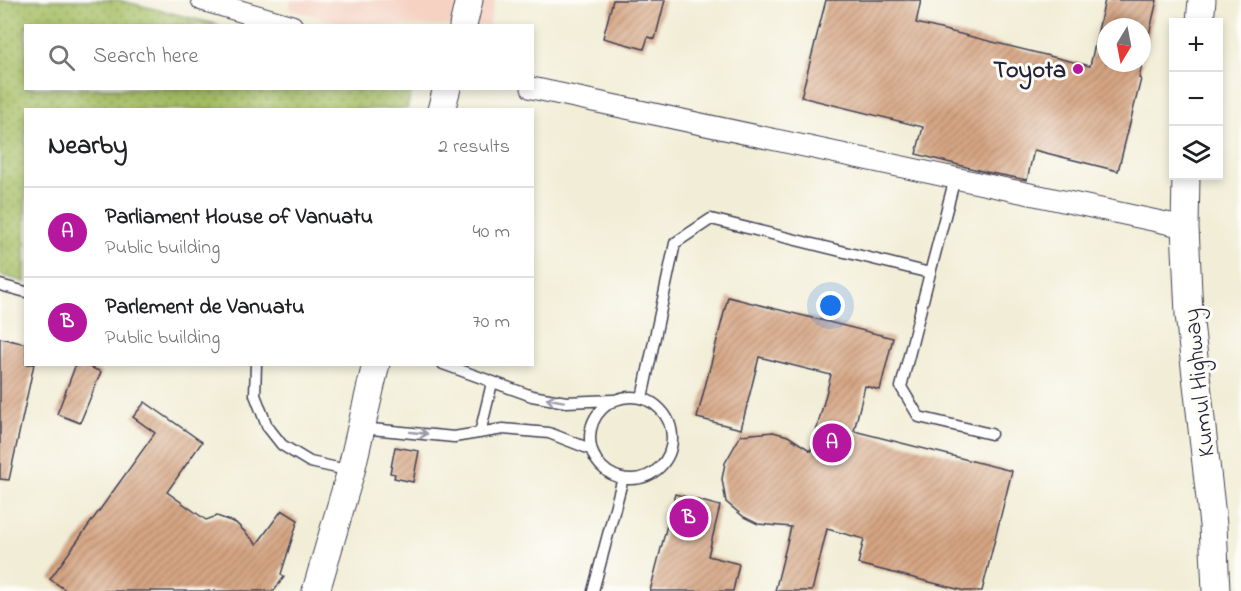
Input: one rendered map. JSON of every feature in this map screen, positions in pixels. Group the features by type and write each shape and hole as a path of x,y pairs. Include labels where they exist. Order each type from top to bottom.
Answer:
{"street":[{"path":"202,0 285,24"},
{"path":"463,24 469,0"},
{"path":"1200,18 1202,0"},
{"path":"534,88 1185,227"},
{"path":"442,108 446,90"},
{"name":"Kumul Highway","path":"1186,180 1185,227 1189,314 1213,525 1216,591"},
{"path":"316,591 351,471 376,366"}],"lane":[{"path":"955,178 901,387 919,417 990,434"},
{"path":"642,398 675,243 711,219 930,273"},
{"path":"0,285 24,291"},
{"path":"256,366 255,395 267,426 282,445 310,462 351,471"},
{"path":"448,366 532,396 566,402 614,400 628,396 649,400 665,414 673,439 670,454 660,469 643,478 623,478 603,469 590,449 589,433 597,414 614,400"},
{"path":"480,433 492,383"},
{"path":"361,428 454,437 503,429 549,434 590,449"},
{"path":"593,591 623,478"}],"shaded area":[{"path":"291,0 495,0 489,24 342,24 289,9"}],"green space":[{"path":"0,0 118,0 216,24 24,24 24,90 410,90 411,93 407,108 24,108 24,282 0,275"}],"building":[{"path":"613,0 665,0 655,39 648,37 644,49 603,38"},
{"path":"826,0 921,0 916,23 1090,66 1097,35 1097,72 1140,72 1139,78 1141,79 1118,171 1034,150 1027,180 986,172 916,154 923,127 801,97"},
{"path":"1105,0 1157,0 1151,26 1151,18 1101,18"},
{"path":"728,297 893,338 880,390 865,386 854,431 1012,471 982,591 965,591 858,564 864,539 827,529 812,591 775,591 791,527 758,524 744,517 726,502 722,479 725,463 741,435 773,432 788,436 811,451 831,375 759,357 741,429 697,418"},
{"path":"0,338 24,344 24,366 34,366 9,480 0,479"},
{"path":"75,366 88,366 101,372 80,423 57,414"},
{"path":"145,402 202,442 167,492 206,520 217,516 236,523 257,544 282,510 298,520 281,574 284,577 274,591 67,591 50,579 155,433 133,417"},
{"path":"395,447 419,451 413,482 394,478 395,474 390,473"},
{"path":"675,494 720,506 708,556 739,564 733,591 650,591"}],"place":[{"name":"Toyota","path":"1078,69"},
{"name":"Parliament House of Vanuatu","path":"832,443"},
{"name":"Parlement de Vanuatu","path":"689,518"}]}
